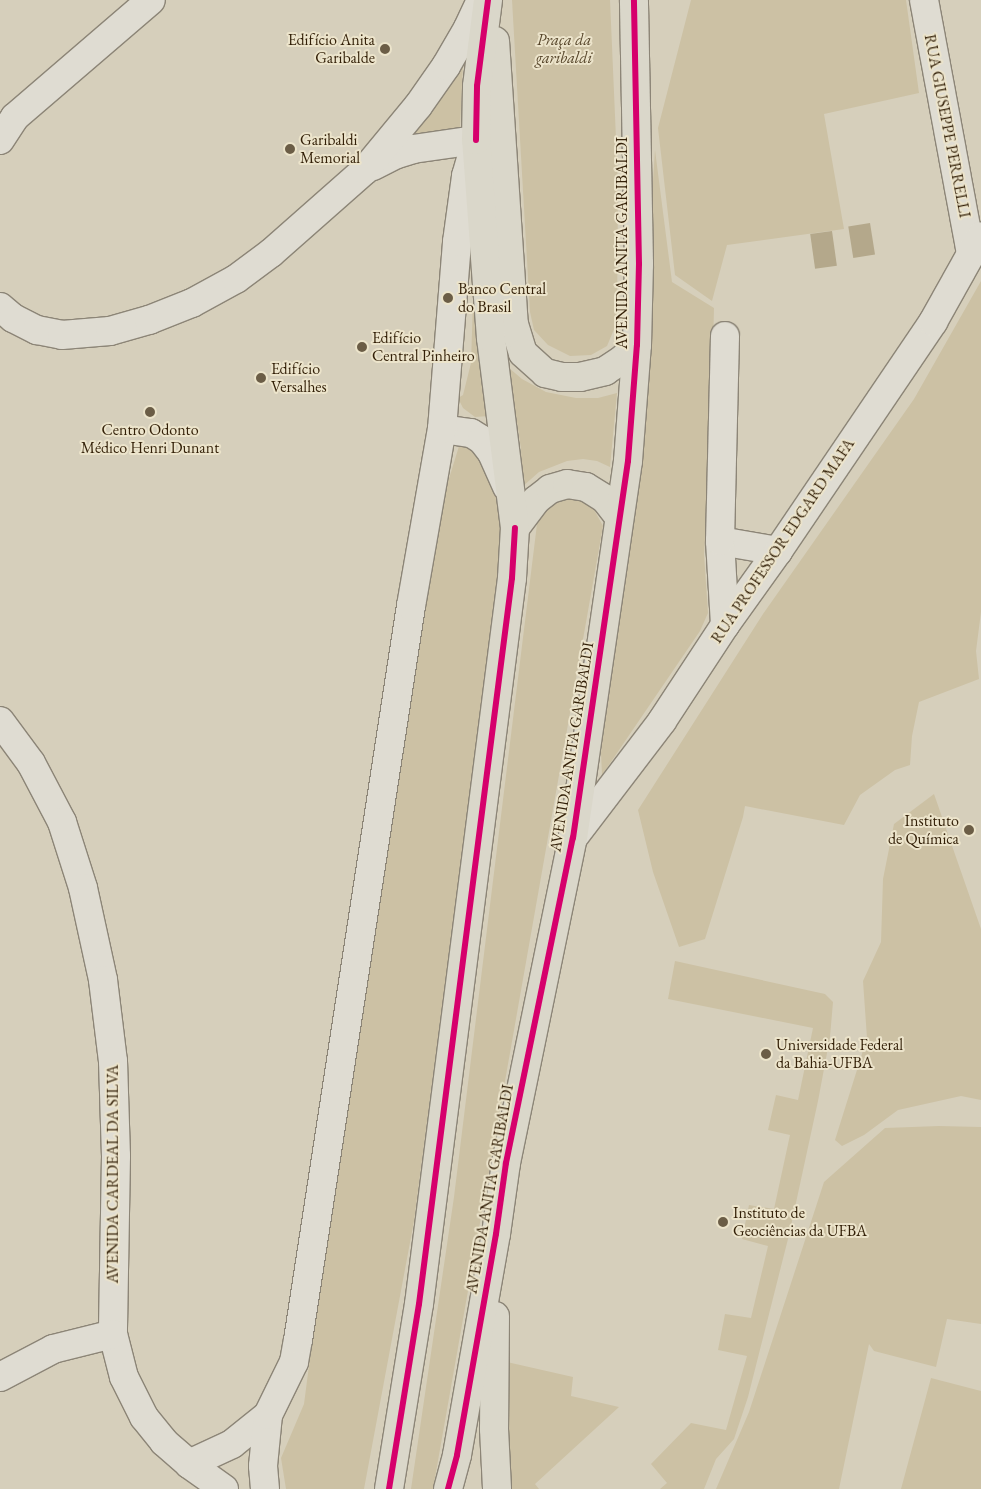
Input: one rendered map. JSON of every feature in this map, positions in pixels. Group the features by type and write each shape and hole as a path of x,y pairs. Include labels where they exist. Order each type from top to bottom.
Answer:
{"main road":[{"path":"389,1489 419,1304 512,578 515,528 491,338 476,140 477,86 488,0"},
{"path":"492,0 514,324 523,353 545,373 562,377 580,377 605,371 622,360 637,345"},
{"name":"AVENIDA ANITA GARIBALDI","path":"448,1489 457,1455 496,1234 506,1163 573,838 628,461 637,345 639,264 634,0"},
{"path":"515,528 536,500 550,489 567,484 586,488 605,499 619,517"},
{"path":"496,1234 494,1429 498,1489"}],"street":[{"path":"0,140 22,111 151,0"},
{"path":"0,307 13,318 37,330 62,335 110,331 149,320 192,303 236,279 271,253 365,170 418,106 446,66 468,28 481,0"},
{"name":"RUA GIUSEPPE PERRELLI","path":"924,0 976,244"},
{"path":"265,1489 263,1466 268,1415 294,1362 298,1340 411,606 442,429 457,242 466,176 476,140 412,149 397,154 365,170"},
{"name":"RUA PROFESSOR EDGARD MAFA","path":"573,838 662,721 725,625 778,551 933,322 976,244"},
{"path":"725,336 720,541 725,625"},
{"path":"442,429 471,433 482,440 492,453 510,493"},
{"path":"720,541 778,551"},
{"name":"AVENIDA CARDEAL DA SILVA","path":"0,721 31,763 62,822 83,888 103,980 113,1061 116,1147 113,1334 124,1377 144,1417 164,1442 189,1464 224,1489"},
{"path":"0,1377 53,1349 113,1334"},
{"path":"189,1464 232,1444 268,1415"}],"green space":[{"name":"Praça da garibaldi","path":"512,0 610,0 618,185 617,322 607,346 591,355 570,356 548,345 534,330 530,312"},
{"path":"691,0 906,0 919,93 824,114 844,229 727,245 712,301 675,275 658,128"},
{"path":"463,64 460,127 398,143"},
{"path":"655,150 672,282 714,308 710,466 704,554 708,613 700,631 602,775 601,753 636,456"},
{"path":"981,281 981,612 976,651 979,679 919,702 912,736 910,765 895,770 860,795 844,825 745,806 705,939 679,947 653,872 638,810 763,614 914,399"},
{"path":"473,301 489,416 475,417 463,408 458,398 463,395 471,363"},
{"path":"509,368 522,379 546,392 576,398 598,398 617,393 610,467 597,461 583,459 567,461 539,472 522,487 521,449"},
{"path":"460,443 483,443 505,524 414,1221 364,1489 286,1489 281,1458 304,1404 371,890 447,485"},
{"path":"578,493 592,506 603,526 433,1489 411,1489 454,1197 538,516 556,495"},
{"path":"934,794 981,929 981,1100 961,1096 898,1110 864,1135 842,1146 835,1140 867,1038 863,981 881,942 883,879 894,824"},
{"path":"675,961 825,994 833,1002 830,1037 818,1101 789,1235 748,1397 734,1439 716,1459 704,1489 660,1489 667,1483 651,1464 691,1423 726,1430 747,1356 718,1350 725,1314 751,1318 768,1246 742,1239 749,1205 774,1209 790,1135 768,1130 776,1095 798,1100 813,1028 668,999"},
{"path":"981,1127 981,1324 947,1319 936,1367 874,1351 869,1344 839,1489 716,1489 749,1412 824,1182 885,1128"},
{"path":"507,1362 573,1377 571,1396 619,1407 535,1484 539,1489 508,1489"},
{"path":"931,1378 981,1391 981,1489 901,1489"}],"shaded area":[{"path":"870,223 875,255 853,258 848,226"},
{"path":"832,231 837,266 815,269 810,234"}],"cycle path":[{"path":"476,140 477,86 488,0"},
{"path":"448,1489 457,1455 496,1234 506,1163 573,838 628,461 637,345 639,264 634,0"},
{"path":"389,1489 419,1304 512,578 515,528"}],"place":[{"name":"Edifício Anita Garibalde","path":"385,49"},
{"name":"Garibaldi Memorial","path":"290,149"},
{"name":"Banco Central do Brasil","path":"448,298"},
{"name":"Edifício Central Pinheiro","path":"362,347"},
{"name":"Edifício Versalhes","path":"261,378"},
{"name":"Centro Odonto Médico Henri Dunant","path":"150,412"},
{"name":"Instituto de Química","path":"969,830"},
{"name":"Universidade Federal da Bahia-UFBA","path":"766,1054"},
{"name":"Instituto de Geociências da UFBA","path":"723,1222"}]}
